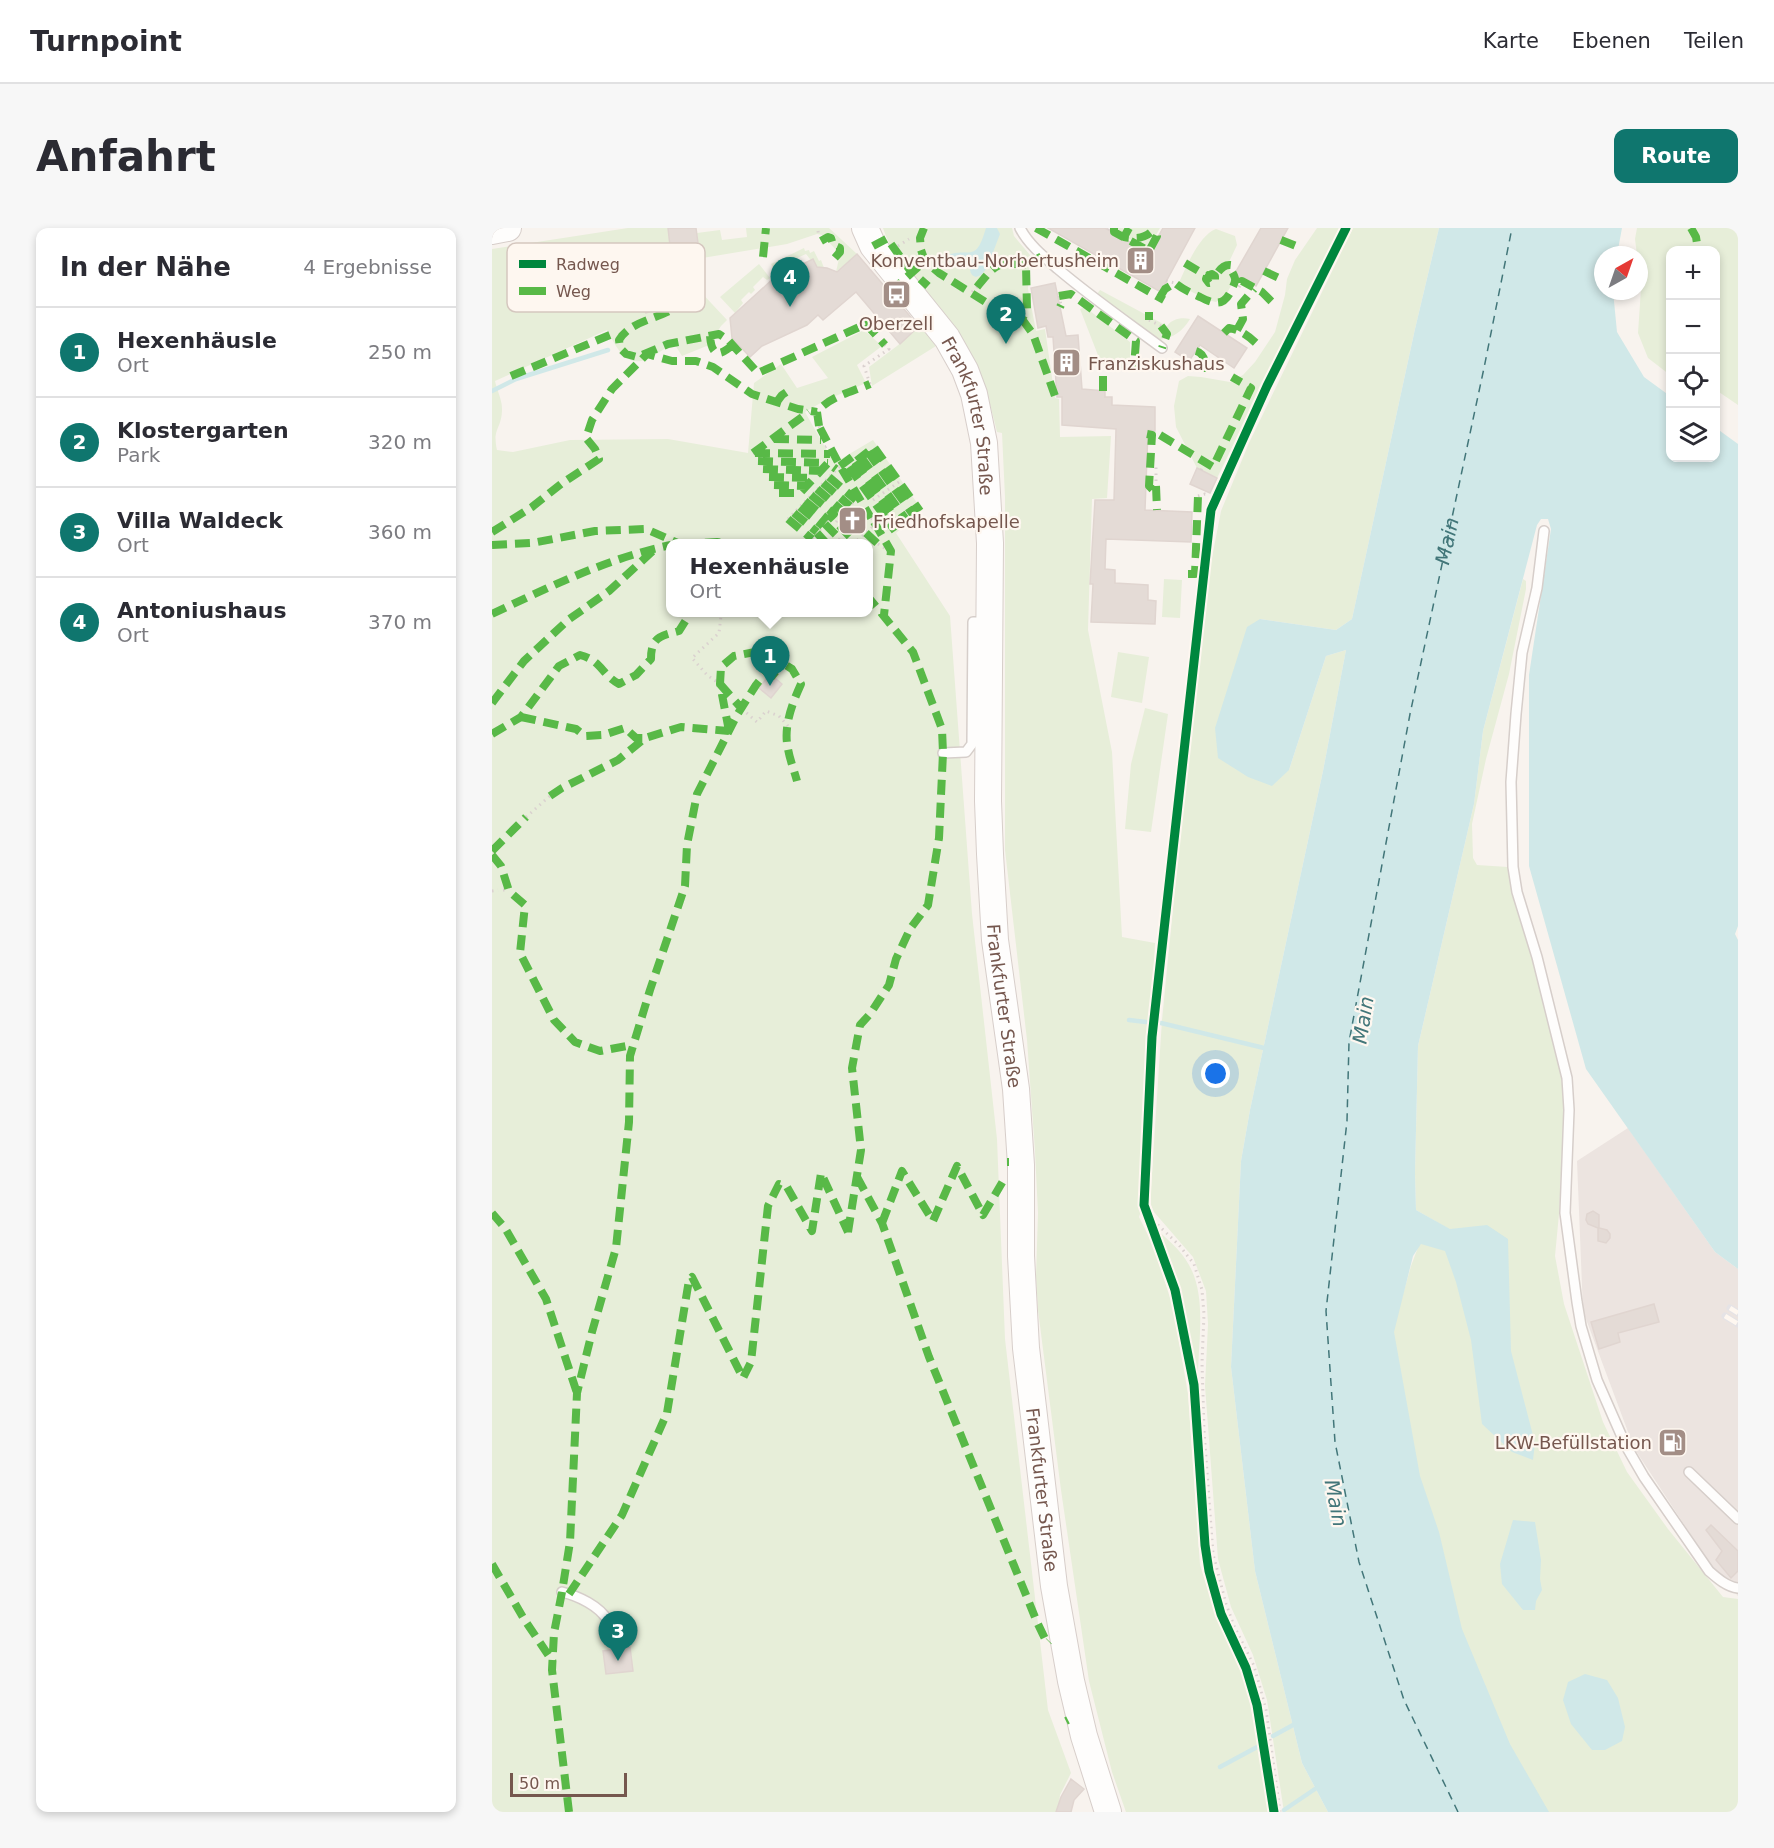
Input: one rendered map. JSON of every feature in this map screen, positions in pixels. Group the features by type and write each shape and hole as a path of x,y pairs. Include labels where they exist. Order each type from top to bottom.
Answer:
{"main road":[{"path":"492,231 508,228"},
{"name":"Frankfurter Straße","path":"863,232 947,338 965,370 974,394 984,443 990,543 988,801 990,854 995,940 1016,1089 1021,1165 1021,1256 1026,1348 1054,1587 1071,1681 1084,1736 1108,1812"}],"lane":[{"path":"1020,228 1023,235 1042,256 1162,348"},
{"path":"1544,531 1537,588 1522,653 1516,714 1510,782 1513,867 1517,892 1537,957 1568,1078 1569,1110 1564,1213 1581,1326 1597,1380 1630,1454 1709,1571 1718,1579 1738,1588"},
{"path":"943,753 966,752 972,744 973,622 990,622"},
{"path":"1689,1472 1738,1519"},
{"path":"562,1592 601,1612 608,1621 611,1640"}],"path":[{"path":"818,231 819,237"},
{"path":"894,248 909,239"},
{"path":"1166,281 1175,283"},
{"path":"972,292 977,287"},
{"path":"1059,296 1061,305"},
{"path":"1149,320 1161,326"},
{"path":"870,384 864,366 889,349 885,345"},
{"path":"1134,367 1163,368"},
{"path":"845,462 849,467"},
{"path":"1202,470 1205,463"},
{"path":"1156,464 1156,481"},
{"path":"788,519 840,466"},
{"path":"873,500 899,482"},
{"path":"1198,496 1205,494 1209,496"},
{"path":"836,522 858,497"},
{"path":"812,539 831,517"},
{"path":"857,539 874,524 871,518 879,522 886,519"},
{"path":"839,539 846,532"},
{"path":"879,544 891,552"},
{"path":"720,684 707,675 692,658 719,633 721,617"},
{"path":"742,709 757,722 766,711 779,716 788,726"},
{"path":"526,817 550,796"},
{"path":"492,891 498,890"},
{"path":"1144,1205 1154,1235"},
{"path":"1144,1205 1158,1225 1179,1245 1194,1264 1202,1290 1204,1431 1213,1554 1230,1615 1254,1665 1266,1710 1280,1812"},
{"path":"1192,1375 1209,1571 1221,1614 1244,1662 1255,1697 1274,1812"}],"shaded area":[{"path":"1628,1128 1715,1252 1738,1269 1738,1596 1710,1564 1634,1448 1583,1311 1577,1161"}],"green space":[{"path":"628,228 668,228 698,243 531,243"},
{"path":"746,228 829,228 857,254 836,272 840,254 822,235 817,234 787,244 705,258 705,243 698,243 697,233 720,230 722,240 747,237"},
{"path":"883,228 1012,228 1014,236 1030,255 1028,289 1036,331 1045,329 1055,398 1059,399 1060,437 1111,436 1107,498 1092,499 1088,630 1112,752 1122,937 1155,943 1143,1205 1139,1217 1153,1245 1173,1307 1188,1394 1200,1565 1214,1609 1242,1675 1249,1698 1259,1746 1268,1812 1126,1812 1112,1772 1089,1681 1038,1310 1036,1277 1038,1213 1035,1151 1027,1040 1005,850 1005,497 1002,433 997,432 979,372 958,331 903,264 888,241"},
{"path":"1110,228 1160,228 1148,249"},
{"path":"1317,228 1340,228 1217,478 1197,468 1176,427 1174,406 1179,381 1188,376 1230,382 1243,375 1255,362 1275,332 1287,279 1295,260"},
{"path":"1353,228 1439,228 1352,619 1336,630 1260,619 1289,770 1326,656 1346,650 1323,771 1241,1161 1231,1367 1255,1571 1302,1763 1328,1812 1284,1812 1267,1700 1253,1655 1231,1607 1218,1559 1205,1386 1208,1324 1206,1291 1193,1257 1154,1212 1151,1205 1151,1189 1162,1020 1178,858 1209,573 1221,511 1249,443"},
{"path":"1637,228 1738,228 1738,405 1720,393 1720,246 1666,246 1666,372 1648,358 1638,333 1640,300 1648,300 1648,246 1636,246"},
{"path":"1216,229 1235,236 1237,245 1229,262 1234,280 1226,295 1216,302 1178,285 1198,245"},
{"path":"507,247 507,312 705,312 705,296 727,320 709,345 682,356 675,345 645,360 631,360 621,353 607,330 495,381 502,409 501,421 496,433 497,450 513,452 570,440 668,439 748,453 754,383 781,364 797,388 828,378 812,357 864,330 882,346 857,365 866,383 805,412 834,463 873,440 922,510 896,533 950,616 972,914 997,1139 1005,1339 1048,1710 1071,1773 1060,1795 1058,1812 492,1812 492,249"},
{"path":"804,248 810,253 814,251 824,268 818,269 806,254 779,266 782,272 776,275 771,264"},
{"path":"759,264 770,278 767,280 763,277 753,287 755,290 751,294 749,292 741,300 743,303 735,313 720,297"},
{"path":"1100,290 1167,326 1177,319 1190,319 1177,333 1159,340 1145,332 1097,294"},
{"path":"1085,307 1130,342 1130,360 1120,370 1101,363 1080,309"},
{"path":"914,331 926,332 936,346 872,386 869,367"},
{"path":"1164,579 1182,580 1180,618 1162,617"},
{"path":"1523,579 1526,581 1526,589 1509,674 1486,759 1472,824 1473,858 1477,865 1508,867 1514,899 1536,963 1557,1050 1564,1113 1555,1256 1564,1304 1603,1422 1627,1472 1668,1529 1723,1597 1738,1599 1738,1812 1546,1812 1509,1744 1460,1629 1419,1477 1392,1333 1420,1242 1449,1229 1416,1210 1418,1046 1474,804 1483,731"},
{"path":"1118,652 1149,657 1142,703 1111,697"},
{"path":"1145,708 1168,714 1151,832 1125,829 1131,764"},
{"path":"1154,1227 1182,1254 1195,1278 1200,1307 1198,1384 1177,1284"}],"water":[{"path":"986,228 997,228 1000,234 987,268 981,275 976,277 972,275 970,263 967,260 952,263 943,260 944,256 953,253 975,250 979,247"},
{"name":"Main","path":"1439,228 1622,228 1619,246 1594,246 1594,300 1614,300 1617,332 1644,377 1666,393 1666,462 1720,462 1720,431 1738,444 1738,926 1735,934 1738,940 1738,1269 1715,1252 1586,1069 1529,866 1529,675 1551,529 1548,519 1541,519 1537,525 1483,731 1474,804 1418,1046 1416,1210 1450,1229 1487,1225 1508,1239 1511,1351 1535,1443 1533,1460 1512,1452 1482,1424 1471,1340 1456,1282 1445,1251 1421,1244 1413,1256 1394,1332 1420,1476 1439,1532 1462,1629 1510,1744 1549,1812 1328,1812 1302,1763 1255,1571 1231,1367 1241,1161 1323,771 1346,650 1326,656 1289,770 1272,786 1248,777 1218,758 1215,728 1247,627 1260,619 1336,630 1352,619"},
{"path":"1513,1520 1535,1522 1541,1560 1542,1590 1536,1601 1535,1610 1523,1610 1502,1584 1500,1564"},
{"path":"1585,1674 1607,1680 1618,1698 1625,1727 1622,1741 1605,1750 1592,1750 1571,1724 1563,1700 1568,1682"}],"building":[{"path":"668,228 696,228 698,243 670,243"},
{"name":"Konventbau-Norbertusheim","path":"1048,228 1105,228 1149,253 1163,228 1195,228 1159,291"},
{"path":"1261,228 1288,228 1256,286 1234,275"},
{"path":"857,254 915,322 914,331 900,344 856,292 823,320 818,315 807,325 762,346 750,357 732,338 730,318 774,278 813,259 817,267 837,272"},
{"path":"1055,283 1066,336 1078,335 1082,389 1105,391 1105,397 1112,397 1112,405 1155,407 1155,431 1148,430 1145,510 1192,512 1191,542 1106,539 1105,569 1115,570 1115,583 1148,585 1148,600 1156,601 1155,624 1091,622 1093,584 1090,584 1095,500 1114,500 1116,429 1062,425 1062,397 1057,397 1053,337 1048,337 1046,326 1038,328 1031,288"},
{"path":"1198,316 1247,348 1234,368 1200,345 1189,361 1175,352"},
{"path":"1197,468 1217,478 1210,493 1190,484"},
{"path":"770,674 782,684 771,698 759,688"},
{"path":"1593,1211 1599,1215 1599,1228 1607,1230 1610,1234 1606,1243 1598,1241 1598,1228 1588,1224 1586,1220 1587,1214"},
{"path":"1654,1304 1659,1322 1618,1333 1620,1342 1599,1349 1591,1322"},
{"path":"1711,1525 1738,1551 1738,1571 1731,1578 1716,1560 1722,1551 1706,1530"},
{"path":"630,1647 633,1671 606,1674 603,1651"},
{"path":"1071,1779 1084,1789 1074,1800 1071,1812 1056,1812 1061,1797"}],"waterway":[{"path":"492,391 516,379 608,350"},
{"path":"1129,1020 1146,1022"},
{"path":"1161,1023 1264,1048"},
{"path":"1273,1736 1293,1725"},
{"path":"1220,1767 1259,1746"},
{"path":"1284,1810 1315,1789"}],"ferry route":[{"path":"1458,1812 1404,1700 1359,1562 1335,1442 1326,1311 1347,1121 1349,1042 1410,714 1512,228"}],"railway":[{"path":"1730,1308 1738,1313"},
{"path":"1725,1316 1738,1324"}],"marked path":[{"path":"763,257 766,228"},
{"path":"924,228 920,238 925,261 939,273 1013,319 1022,319 1027,310 1026,265 1042,256"},
{"path":"1036,228 1164,300"},
{"path":"1114,228 1114,232 1149,251 1157,236 1156,228"},
{"path":"1129,228 1124,237 1141,237 1155,228"},
{"path":"1691,228 1697,246"},
{"path":"821,241 828,237 831,238 833,245 840,248 840,252 833,260"},
{"path":"873,246 888,238"},
{"path":"1281,240 1296,246"},
{"path":"891,244 909,269 928,286"},
{"path":"890,292 925,261"},
{"path":"1185,263 1207,276 1212,274 1215,276 1215,282 1209,283 1207,276"},
{"path":"977,287 997,266 1002,264 1026,265"},
{"path":"1160,297 1165,289 1175,283 1205,299 1221,302 1228,296 1235,282 1231,265 1224,266 1215,276"},
{"path":"1264,271 1281,279"},
{"path":"1242,283 1242,281 1262,292 1273,303"},
{"path":"1237,330 1243,319 1241,304 1254,289"},
{"path":"1059,296 1071,294 1136,341 1134,367"},
{"path":"666,312 629,329 619,340 620,348 626,354 637,357 668,344 719,334 728,340 758,373 866,324 885,345"},
{"path":"1149,312 1149,320"},
{"path":"1022,319 1033,334 1055,396"},
{"path":"1161,326 1167,334 1162,348"},
{"path":"1224,333 1229,328 1238,331 1260,347"},
{"path":"511,376 610,335 620,338"},
{"path":"710,336 713,349 719,353 727,350 736,342"},
{"path":"1196,351 1203,357 1205,372"},
{"path":"492,532 532,507 561,484 599,459 595,449 586,438 592,420 612,389 647,354 672,361 696,361 713,367 752,394 798,409 817,412"},
{"path":"1103,375 1103,391"},
{"path":"1160,435 1213,467 1251,388 1232,377"},
{"path":"819,426 817,412 828,402 870,384"},
{"path":"776,403 788,391"},
{"path":"753,453 809,412"},
{"path":"820,428 871,518"},
{"path":"1147,434 1152,435 1149,486 1156,493"},
{"path":"774,439 821,440"},
{"path":"840,466 852,457 855,462 874,447 920,511"},
{"path":"868,452 914,516"},
{"path":"755,453 830,454"},
{"path":"861,457 907,521"},
{"path":"758,461 828,463"},
{"path":"855,462 901,526"},
{"path":"779,493 800,493 828,463 836,469"},
{"path":"849,467 895,531"},
{"path":"763,469 821,471"},
{"path":"769,477 814,478"},
{"path":"829,477 856,500"},
{"path":"823,483 850,506"},
{"path":"774,485 807,486"},
{"path":"1156,486 1157,510"},
{"path":"817,489 845,513"},
{"path":"811,495 834,514 831,517 852,539"},
{"path":"1188,574 1195,574 1198,496"},
{"path":"805,501 828,520"},
{"path":"800,507 823,526"},
{"path":"794,513 817,532"},
{"path":"788,519 812,539"},
{"path":"874,522 891,551 884,615"},
{"path":"825,524 840,539"},
{"path":"492,545 532,543 595,531 646,529 669,539"},
{"path":"817,533 822,539"},
{"path":"866,533 873,539"},
{"path":"873,539 878,544"},
{"path":"492,614 602,565 666,546"},
{"path":"492,703 524,661 568,620 609,591 655,549"},
{"path":"848,1232 861,1150 852,1068 860,1025 889,985 896,959 910,929 928,905 939,838 943,753 942,729 913,652 873,603"},
{"path":"492,734 521,717 559,666 580,655 593,661 619,684 636,675 651,659 655,642 662,636 679,631 688,617"},
{"path":"729,731 720,684 721,667 734,656 755,652 776,659 792,669 801,684 789,716 787,732 790,757 797,781"},
{"path":"569,1812 552,1670 554,1633 570,1542 577,1393 616,1248 629,1122 630,1056 685,886 687,845 697,794 737,715 756,685 765,674 770,672 781,681"},
{"path":"720,684 742,709"},
{"path":"521,717 576,729 585,736 603,735 625,728 636,738 645,738"},
{"path":"550,796 618,760 645,738 681,727 729,731"},
{"path":"492,851 526,817"},
{"path":"492,855 501,866 509,891 525,905 520,953 554,1020 575,1042 600,1051 632,1045"},
{"path":"882,1223 902,1171 933,1221 957,1166 983,1215 1006,1176"},
{"path":"569,1594 622,1515 667,1413 689,1280 692,1277 743,1378 751,1362 768,1206 779,1184 787,1187 812,1231 821,1173 848,1232"},
{"path":"857,1177 882,1223 929,1357 1037,1622 1047,1643 1049,1641"},
{"path":"492,1213 505,1228 546,1299 577,1393"},
{"path":"492,1564 524,1619 553,1662"}],"cycle path":[{"path":"1274,1812 1257,1705 1246,1668 1221,1614 1209,1571 1205,1545 1194,1385 1175,1290 1144,1205 1152,1037 1211,510 1267,386 1346,228"}],"place":[{"name":"Konventbau-Norbertusheim","path":"1140,260"},
{"name":"Oberzell","path":"896,294"},
{"name":"Antoniushaus","path":"790,307"},
{"name":"Klostergarten","path":"1006,344"},
{"name":"Franziskushaus","path":"1067,363"},
{"name":"Friedhofskapelle","path":"852,521"},
{"name":"Hexenhäusle","path":"770,686"},
{"name":"LKW-Befüllstation","path":"1673,1442"},
{"name":"Villa Waldeck","path":"618,1661"}]}
